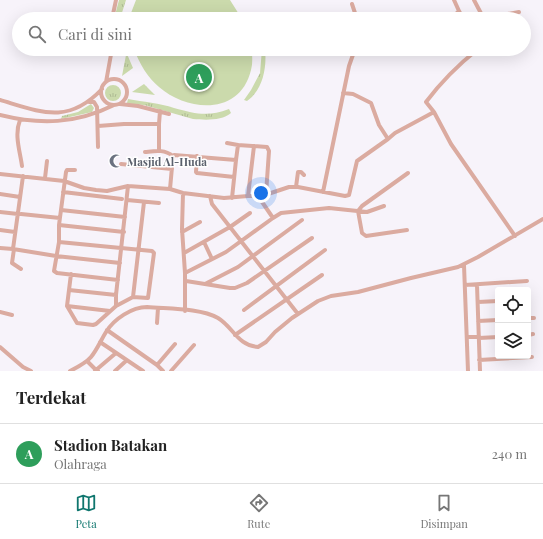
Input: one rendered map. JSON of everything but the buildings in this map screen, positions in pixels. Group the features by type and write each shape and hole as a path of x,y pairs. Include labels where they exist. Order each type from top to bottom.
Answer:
{"street":[{"path":"113,12 116,0"},
{"path":"454,0 459,11"},
{"path":"474,0 480,12"},
{"path":"352,4 355,12"},
{"path":"0,100 23,108 44,112 58,113 79,108 89,102 102,89 106,82 111,56"},
{"path":"323,192 343,93 353,56"},
{"path":"470,56 455,68 437,87 426,102 434,112 451,144 515,236"},
{"path":"106,82 118,80 126,87 126,98 120,104"},
{"path":"102,89 102,98 105,102 114,105"},
{"path":"343,93 353,94 371,103 379,125 388,139"},
{"path":"89,102 94,102 97,107 98,146"},
{"path":"0,115 20,120 58,122 84,117 120,104 138,106 169,114"},
{"path":"159,150 160,111"},
{"path":"43,122 44,112"},
{"path":"0,174 64,181 84,188 107,191 128,186 170,189 211,200 265,195 289,187 345,196 350,195 357,161 395,133 434,112"},
{"path":"58,113 58,122"},
{"path":"20,120 17,127 17,137 22,166"},
{"path":"98,126 159,124"},
{"path":"227,144 267,147 269,151 265,195"},
{"path":"232,198 238,145"},
{"path":"248,196 254,146"},
{"path":"145,152 159,150 165,151 173,156 180,154 236,160"},
{"path":"170,189 173,156"},
{"path":"198,156 197,173 234,177"},
{"path":"45,178 47,161"},
{"path":"121,164 172,169"},
{"path":"75,170 66,170 55,272 118,280"},
{"path":"296,187 298,172 301,172 304,175"},
{"path":"358,210 408,173"},
{"path":"21,269 12,263 15,249 15,232 19,214 23,176"},
{"path":"116,306 124,232 124,199 128,186"},
{"path":"63,192 159,203"},
{"path":"183,193 182,232 186,281 185,311"},
{"path":"0,194 20,196"},
{"path":"258,196 273,218"},
{"path":"211,200 241,242 298,314"},
{"path":"132,297 144,202"},
{"path":"185,273 226,252 281,213 329,208 367,212 384,206"},
{"path":"61,210 125,217"},
{"path":"358,210 362,233 366,236 407,230"},
{"path":"0,212 60,218"},
{"path":"184,253 230,227 250,213"},
{"path":"70,371 87,361 92,356 107,330 133,309 141,307 158,308 207,314 224,322 235,335 246,344 252,347 262,346 275,332 318,301 331,296 358,292 464,265 543,219"},
{"path":"205,284 238,267 302,220"},
{"path":"182,232 200,222"},
{"path":"59,225 124,232"},
{"path":"0,230 15,232"},
{"path":"186,281 235,288 247,283 264,272 312,238"},
{"path":"59,242 137,249 152,251 154,253 148,298 132,297 116,306 93,325 79,324 68,306 71,274"},
{"path":"204,242 212,259"},
{"path":"0,248 120,263"},
{"path":"244,310 325,250"},
{"path":"464,265 468,371"},
{"path":"235,335 322,275"},
{"path":"465,285 527,281"},
{"path":"477,284 480,371"},
{"path":"69,290 116,295"},
{"path":"478,302 495,301"},
{"path":"68,306 110,311"},
{"path":"157,323 158,308"},
{"path":"0,312 12,315"},
{"path":"478,321 495,320"},
{"path":"107,330 157,365 163,371"},
{"path":"467,337 495,337"},
{"path":"100,342 143,371"},
{"path":"157,365 175,344"},
{"path":"171,371 194,345"},
{"path":"0,347 23,367 31,371"},
{"path":"87,361 96,371 116,353"},
{"path":"480,360 532,357"},
{"path":"115,371 127,360"},
{"path":"133,371 138,367"}],"green space":[{"path":"119,0 126,0 122,12 116,12"},
{"path":"136,0 230,0 238,12 131,12"},
{"path":"126,56 128,56 133,68 122,76"},
{"path":"137,56 252,56 252,65 245,85 236,96 225,102 212,105 198,105 171,95 159,87 144,70"},
{"path":"261,56 265,56 263,78 257,91 247,101 244,100 251,90 260,73"},
{"path":"144,84 155,95 132,92"},
{"path":"110,85 116,85 121,90 119,99 116,101 110,101 105,96 105,90"},
{"path":"128,99 202,114 222,112 229,109 231,113 218,119 193,119 144,105 128,104"},
{"path":"91,104 94,108 92,112 61,119 62,116 78,112"}],"place":[{"name":"Stadion Batakan","path":"199,77"},
{"name":"Masjid Al-Huda","path":"116,161"}]}
